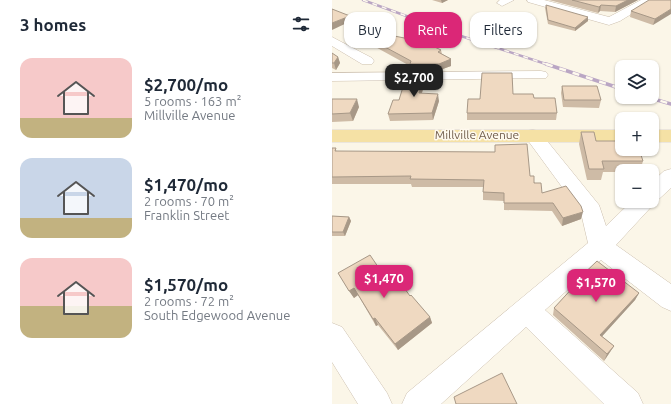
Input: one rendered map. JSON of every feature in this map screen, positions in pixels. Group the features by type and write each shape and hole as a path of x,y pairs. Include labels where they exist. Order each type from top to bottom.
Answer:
{"main road":[{"name":"Millville Avenue","path":"332,136 615,136"},
{"path":"659,136 671,136"}],"street":[{"path":"532,0 609,21 616,19 648,0"},
{"path":"332,41 367,60 332,75"},
{"path":"332,75 541,75"},
{"path":"533,135 591,211 600,246 671,298"},
{"path":"659,187 671,176"},
{"path":"418,404 600,246 638,208"},
{"path":"526,310 627,404"},
{"path":"332,337 376,404"}],"building":[{"path":"572,0 628,0 616,6 601,5 599,7"},
{"path":"649,0 671,0 671,9 655,19 631,11"},
{"path":"546,5 588,17 575,28 548,20"},
{"path":"332,9 344,14 344,18 332,23"},
{"path":"396,36 404,38 404,48 437,48 441,50 438,52 451,59 439,64 410,64 411,61 387,48 396,48"},
{"path":"332,53 338,57 334,63 332,63"},
{"path":"482,73 512,73 513,94 533,94 534,98 555,98 557,113 467,113 468,99 480,99"},
{"path":"407,74 424,74 419,93 438,94 432,113 388,114 393,100 399,100"},
{"path":"562,86 597,86 601,100 564,100"},
{"path":"332,99 357,99 350,113 332,114"},
{"path":"581,132 594,132 596,141 615,141 615,156 641,156 643,161 602,161 604,169 589,169"},
{"path":"527,144 530,176 534,176 534,183 541,183 542,193 566,186 581,206 583,212 563,218 553,203 504,203 504,193 483,192 484,180 410,179 411,176 332,177 332,148 336,148 335,151 495,152 495,145"},
{"path":"332,216 349,217 343,232 332,232"},
{"path":"370,255 389,283 397,278 410,296 411,295 430,317 395,344 375,318 373,319 354,288 349,291 338,273"},
{"path":"597,261 639,293 600,335 614,346 607,354 554,308 577,283 575,282"},
{"path":"502,373 517,404 456,404 454,397"}],"railway":[{"path":"363,0 458,35 549,65"},
{"path":"546,64 615,87"},
{"path":"659,100 671,104"}]}
